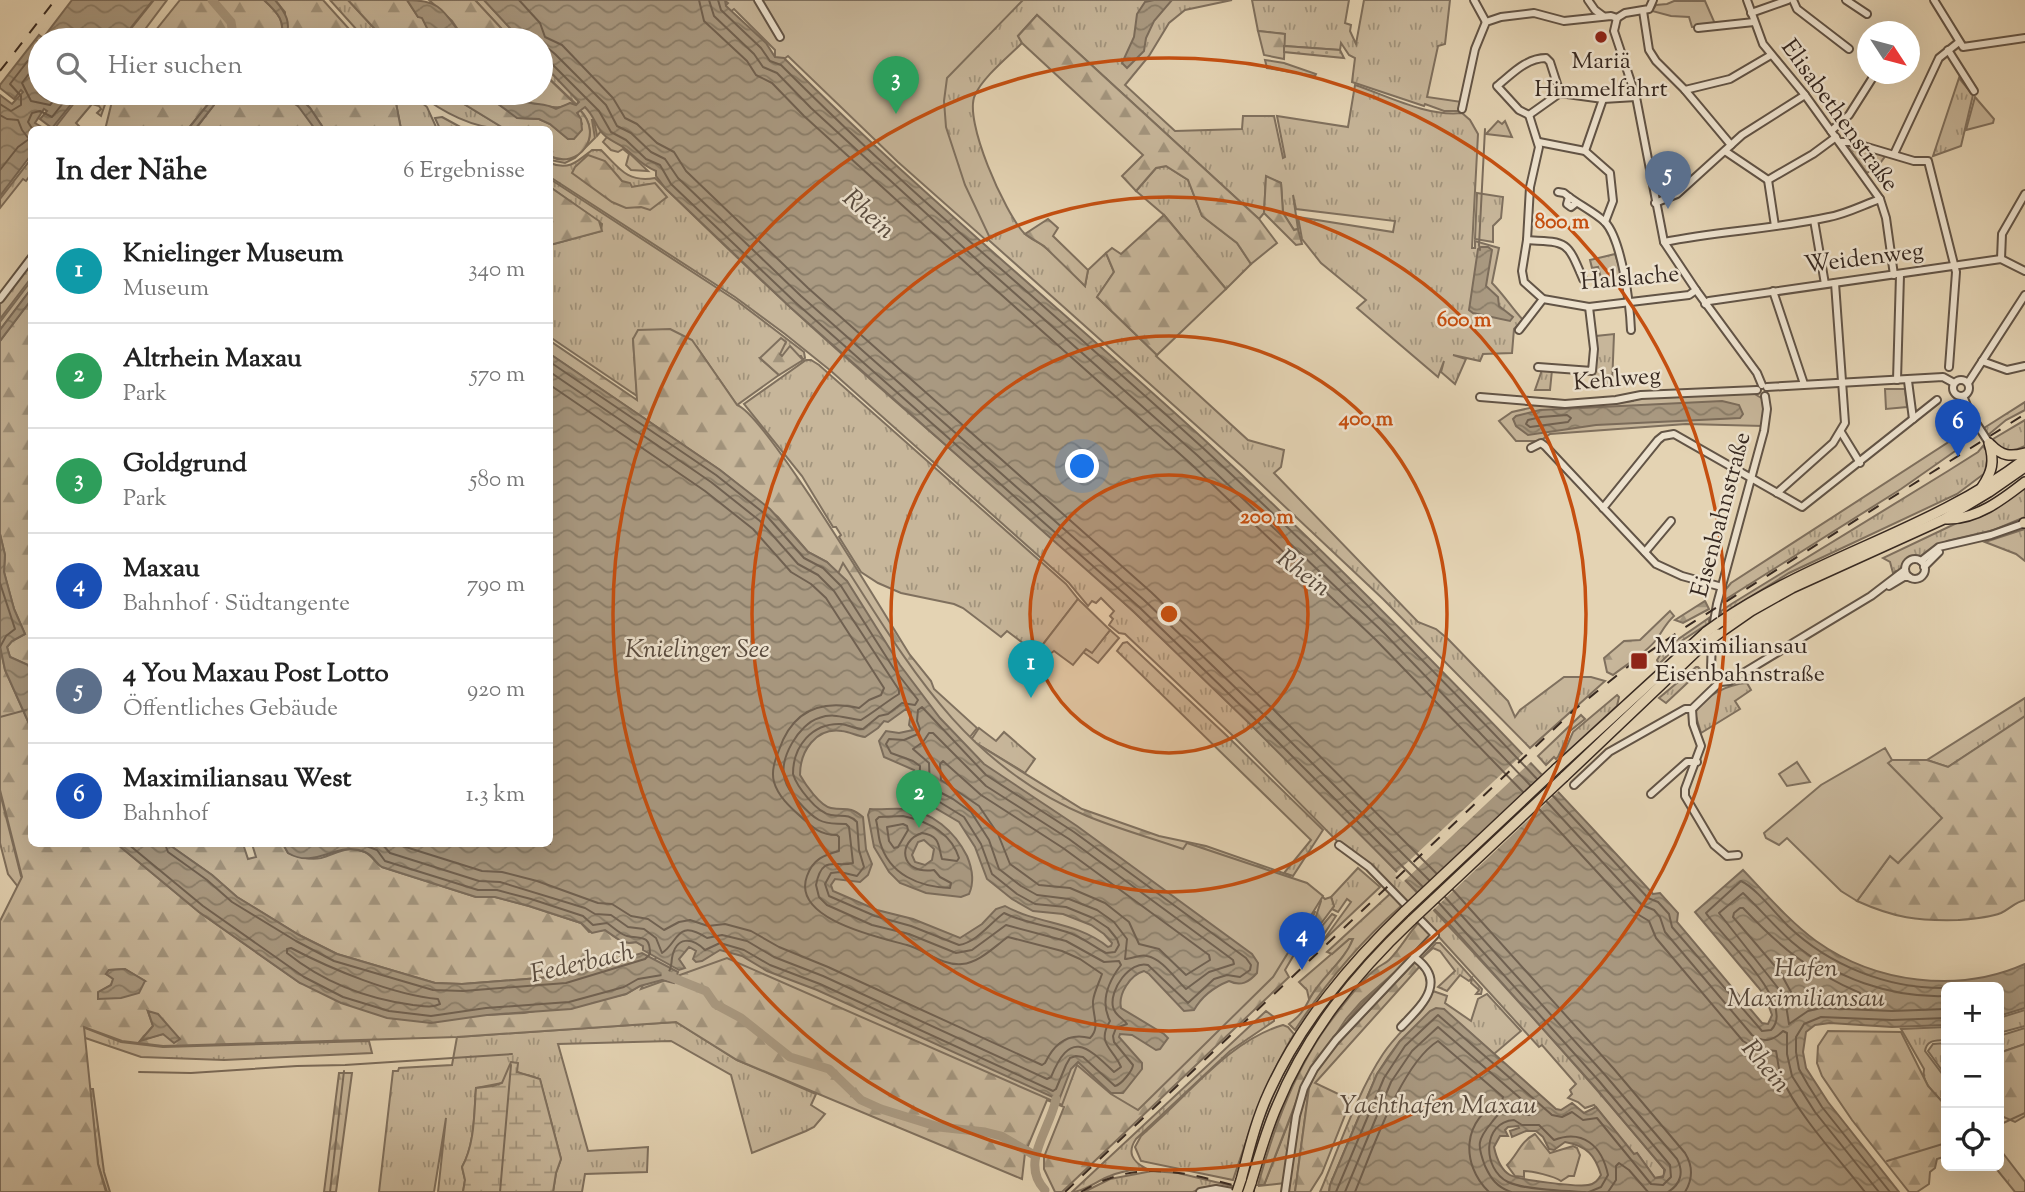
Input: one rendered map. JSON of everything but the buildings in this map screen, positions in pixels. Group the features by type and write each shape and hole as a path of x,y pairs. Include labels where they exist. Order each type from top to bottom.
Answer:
{"highway":[{"path":"1989,443 2007,456 2025,453"},
{"path":"1979,490 1992,472 1993,457 1989,443"},
{"path":"1250,1187 1276,1108 1311,1040 1352,981 1706,632 1786,582 1916,524 1979,490 2025,458"},
{"path":"1235,1192 1268,1093 1296,1042 1344,973 1405,911 1650,689 1718,634 1751,611 1792,588 1944,519 2025,467"},
{"path":"1944,519 1958,519 1978,512 2022,485"}],"street":[{"path":"758,0 780,37"},
{"path":"1474,0 1486,22"},
{"path":"1588,0 1604,17"},
{"path":"1653,0 1651,7 1625,13 1617,18 1614,31 1636,97 1664,242 1705,304 1757,373 1762,388"},
{"name":"Elisabethenstraße","path":"1747,0 1763,44 1805,95 1880,199 1897,275 1896,380"},
{"path":"1751,13 1790,0 1797,9 1849,50"},
{"path":"1846,0 1867,14"},
{"path":"1934,0 1963,47 2025,38"},
{"path":"1643,11 1649,50 1656,61 1685,90 1728,148 1768,180 1775,226"},
{"path":"1462,109 1475,49 1486,22 1501,17 1534,13 1564,21 1617,18"},
{"name":"Elisabethenstraße","path":"1698,28 1754,22"},
{"path":"1894,155 1939,58 1959,42"},
{"path":"1948,50 1974,91"},
{"path":"1685,90 1730,79 1771,55"},
{"path":"1519,330 1543,299 1523,280 1530,187 1539,142 1529,115 1519,110 1497,86 1524,64 1534,59 1546,58 1550,62 1560,93"},
{"path":"1768,180 1836,137 1869,84"},
{"path":"1529,115 1560,93 1603,99 1636,97"},
{"path":"1655,203 1677,194 1742,135 1805,95"},
{"path":"1585,151 1603,99"},
{"path":"1836,137 1914,161 1928,161 1954,267 1949,367"},
{"path":"1539,142 1585,151 1610,173 1613,201 1605,222"},
{"path":"1558,192 1605,222 1616,243 1630,302 1631,330"},
{"path":"2025,194 2002,234 2001,259 2025,271"},
{"path":"1664,242 1832,217 1880,199"},
{"path":"1814,220 1825,284"},
{"path":"1527,240 1560,242 1568,247 1583,279"},
{"name":"Weidenweg","path":"1705,304 1709,301 1773,291 2001,259"},
{"path":"0,299 28,262"},
{"path":"1777,493 1833,443 1846,419 1835,283"},
{"name":"Halslache","path":"1543,299 1589,307 1689,295 1696,290"},
{"path":"1773,291 1804,384"},
{"path":"1968,383 1961,379 1954,383 1953,391 1963,396 1968,392 1968,383 2025,295"},
{"path":"1538,367 1592,371 1594,349 1589,307"},
{"path":"1982,361 2007,370 2025,366"},
{"name":"Kehlweg","path":"1480,397 1565,404 1641,395 1804,384 1908,381 1943,377 1954,383"},
{"path":"1908,381 1913,419"},
{"name":"Eisenbahnstraße","path":"1720,682 1713,674 1710,656 1722,587 1765,431 1767,409 1765,396 1759,395 1762,388"},
{"path":"1963,396 1971,415 1989,443"},
{"path":"1603,508 1658,440 1668,435 1684,438 1802,506 1937,400"},
{"path":"1841,432 1860,463"},
{"path":"1531,448 1541,443 1545,446 1656,564 1682,576 1722,587"},
{"path":"1645,552 1671,521"},
{"path":"1923,564 1945,545 1992,535 2025,523"},
{"path":"1574,785 1609,752 1685,709 1692,709 1720,682 1731,681 1904,577 1909,561 1915,559 1923,564"},
{"path":"1907,573 1920,578 1924,573 1923,564"},
{"path":"1692,709 1693,724 1701,747 1685,789 1689,804 1715,848 1727,856 1738,855"},
{"path":"1651,794 1687,762 1696,762"},
{"path":"1286,1192 1298,1107 1314,1069 1336,1040 1435,935 1377,875 1339,845"},
{"path":"1401,1027 1424,1003 1430,991 1426,969 1414,957"},
{"path":"1200,1192 1216,1189 1235,1192"}],"green space":[{"path":"154,0 167,0 146,28 132,28"},
{"path":"180,0 264,0 282,23 282,28 158,28"},
{"path":"275,0 323,0 348,28 285,28 285,12"},
{"path":"330,0 348,0 374,28 355,28"},
{"path":"348,0 407,0 418,17 422,17 427,28 374,28"},
{"path":"429,0 475,0 501,28 457,28"},
{"path":"475,0 484,0 510,28 501,28"},
{"path":"724,0 1023,0 947,78 944,101 946,127 965,185 990,238 987,241 898,162 788,56 775,59 775,50 734,9 730,12 724,7 728,3"},
{"path":"899,0 1232,0 1185,10 1169,23 1149,56 1125,85 1175,131 1242,129 1243,116 1274,116 1283,158 1285,157 1277,116 1348,127 1355,85 1421,109 1462,113 1470,120 1478,134 1472,248 1475,248 1475,241 1499,248 1492,283 1523,320 1514,329 1512,353 1483,354 1480,361 1453,355 1466,359 1455,384 1441,372 1444,361 1438,377 1357,308 1366,300 1321,263 1302,239 1298,217 1393,232 1395,221 1296,209 1293,195 1298,229 1294,230 1283,213 1281,183 1266,177 1264,213 1259,219 1037,15 1018,36 1022,43 979,88 973,107 980,144 988,166 1007,207 1024,233 1053,254 1085,286 1088,270 1106,253 1114,272 1097,297 1156,356 1248,440 1284,450 1281,467 1274,473 1418,622 1436,629 1448,639 1508,701 1515,717 1520,710 1564,677 1591,677 1605,681 1530,748 1383,599 1245,469 973,226"},
{"path":"1252,0 1349,0 1345,23 1351,25 1350,31 1356,44 1364,0 1450,0 1445,44 1438,46 1427,97 1462,102 1461,111 1444,111 1425,104 1424,106 1352,82 1355,58 1349,55 1341,43 1340,50 1284,46 1284,34 1258,31"},
{"path":"1674,1 1705,1 1716,26 1692,27 1689,17 1652,11 1656,5"},
{"path":"1037,15 1259,219 1277,243 1251,264 1237,243 1202,216 1188,180 1166,166 1156,168 1136,191 1122,176 1143,155 1022,43 1018,36"},
{"path":"1258,31 1285,34 1284,59 1264,55"},
{"path":"1284,46 1340,50 1344,58 1284,52"},
{"path":"1265,60 1284,63 1316,74 1315,76 1267,68"},
{"path":"553,74 579,100 577,105 553,82"},
{"path":"1959,78 1973,95 1961,146 1933,156"},
{"path":"553,83 576,105 570,103 554,107 539,105 553,105"},
{"path":"1975,97 1994,119 1993,123 1966,130"},
{"path":"73,105 91,105 76,123 79,126 56,126"},
{"path":"96,105 105,105 101,116 97,113 101,109"},
{"path":"111,105 207,105 190,126 106,126"},
{"path":"214,105 297,105 313,126 198,126"},
{"path":"307,105 396,105 400,126 322,126"},
{"path":"396,105 425,105 436,126 400,126"},
{"path":"434,105 466,105 500,126 470,123"},
{"path":"466,105 500,105 518,118 539,119 552,126 500,126"},
{"path":"582,107 594,116 601,131 597,136 592,120 595,138 585,148 590,130 580,110"},
{"path":"580,110 590,130 589,140 578,154 560,159 553,157 553,126 568,139 582,124 577,112"},
{"path":"442,117 458,126 439,126 435,118"},
{"path":"1498,121 1502,124 1505,121 1512,137 1486,134"},
{"path":"607,137 622,146 648,171 631,170 626,165 629,154 623,149 618,152 611,150 603,142"},
{"path":"1848,144 1886,155 1867,173"},
{"path":"585,148 575,158 565,163 553,161 553,157 570,158"},
{"path":"592,150 601,150 624,173 637,178 655,178 832,345 1135,613 1341,814 1474,953 1602,1096 1664,1169 1664,1176 1655,1178 1637,1153 1634,1155 1594,1105 1585,1108 1568,1098 1572,1094 1570,1090 1576,1084 1542,1045 1539,1047 1369,863 1340,844 1231,734 1125,634 1109,625 1114,611 1101,598 1096,603 1092,601 1088,606 1069,583 831,371 785,334 735,297 553,179 553,164 563,166 578,161","holes":["599,160 608,165 627,185 632,187 651,184 641,207 620,204 590,184"]},
{"path":"588,155 605,161 622,181 630,183 632,187 655,183 667,197 650,210 641,207 626,208 612,202 572,173"},
{"path":"28,163 26,181 23,179 0,208 0,199"},
{"path":"1166,166 1188,180 1202,216 1237,243 1251,264 1226,289 1164,215 1136,191 1156,168"},
{"path":"1266,176 1281,183 1283,213 1294,230 1298,229 1302,244 1296,245 1264,213"},
{"path":"553,181 737,301 804,352 805,358 803,360 801,356 779,354 760,358 779,375 737,405 696,346 633,339 637,396 553,339 553,244 601,231 602,224 553,189"},
{"path":"553,189 599,221 602,231 553,244"},
{"path":"1477,193 1503,197 1501,218 1493,226 1493,242 1475,239"},
{"path":"1164,215 1226,289 1157,355 1097,297 1114,272 1106,253 1112,248 1121,254"},
{"path":"1048,219 1058,228 1053,236 1088,270 1085,286 1044,246 1025,234"},
{"path":"1615,254 1623,279 1602,282 1598,267 1592,268 1590,260"},
{"path":"28,266 28,282 0,319 0,304"},
{"path":"28,285 28,293 0,330 0,322"},
{"path":"28,304 28,665 10,657 7,647 25,634 14,609 4,572 5,555 0,534 0,341"},
{"path":"670,329 692,340 737,405 752,417 798,478 934,689 977,728 970,737 971,740 1082,809 1159,836 1206,846 1289,875 1310,909 1315,912 1285,970 1289,977 1062,1192 1055,1192 1044,1169 1044,1157 1064,1107 1047,1100 1025,1153 1022,1179 737,1060 676,1022 457,1037 163,1046 122,1041 84,1027 98,1164 106,1192 0,1192 0,921 22,877 0,790 0,646 5,670 28,721 28,847 121,847 199,912 300,983 487,1015 524,1013 608,998 662,980 630,955 564,976 462,984 435,983 337,954 299,935 237,897 212,875 172,847 244,847 248,859 256,857 253,847 285,847 288,853 312,859 359,850 368,854 382,867 476,897 495,897 529,906 581,923 589,932 605,930 623,941 636,942 643,946 984,764 827,562 808,552 778,517 720,470 553,356 553,343 637,400 633,339 638,330","holes":["125,969 145,981 99,992 111,985 114,978 106,974 109,970","148,1012 180,1039 163,1034 141,1040 153,1026"]},
{"path":"1614,334 1612,386 1594,385 1596,336"},
{"path":"781,338 786,342 780,354 782,356 790,346 803,360 779,375 760,358"},
{"path":"806,360 819,365 1066,584 1078,599 1036,653 1007,631 1001,637 963,608 901,593 861,572 839,537 841,535 836,527 833,527 802,476 744,404"},
{"path":"1542,370 1552,370 1550,390 1535,390"},
{"path":"1885,389 1905,389 1907,407 1886,409"},
{"path":"1753,393 1763,399 1763,426 1686,424 1550,434 1540,441 1516,441 1499,421 1512,412 1530,408 1530,405 1567,406 1633,401 1635,398"},
{"path":"2025,402 2025,410 2006,420 1988,435 1984,428"},
{"path":"2025,420 2025,446 2007,450 1993,439"},
{"path":"1961,434 1961,447 1901,489 1723,601 1726,589 1731,583"},
{"path":"1983,446 1988,453 1985,473 1957,494 1789,573 1721,615 1721,611 1733,603 1948,471"},
{"path":"2025,488 2025,517 1994,530 1947,541 1921,558 1909,559 1898,573 1893,573 1890,562 1883,558 1961,521 1986,514"},
{"path":"2025,529 2025,561 2016,554 1985,542"},
{"path":"843,563 893,640 945,710 974,741 1044,795 1111,825 1183,849 1187,843 1307,883 1323,896 1273,977 1138,1110 1111,1094 1077,1065 1062,1105 727,958 641,989"},
{"path":"1078,599 1110,630 1092,653 1086,649 1073,665 1054,651 1050,654 1041,647"},
{"path":"1705,601 1709,609 1683,623 1675,620"},
{"path":"1670,611 1674,616 1653,644 1613,675 1607,672 1604,658 1624,641 1640,640"},
{"path":"1709,618 1709,623 1683,640 1659,664 1657,660 1664,649"},
{"path":"1110,630 1119,638 1098,663 1083,652 1086,649 1092,652"},
{"path":"1127,642 1323,830 1293,876 1284,873 1311,840 1117,651"},
{"path":"1696,667 1703,672 1699,672 1666,703 1659,698"},
{"path":"1747,683 1751,690 1735,701 1740,709 1701,733 1695,713 1704,701 1724,688"},
{"path":"1617,695 1617,706 1562,757 1573,732"},
{"path":"2025,698 2025,717 1948,767 1927,760"},
{"path":"1581,715 1585,719 1570,731 1558,757 1554,757 1546,765 1538,756"},
{"path":"2025,716 2025,900 1991,916 1943,920 1895,915 1857,901 1890,856 1898,862 1887,763 1892,760 1927,760 1948,767"},
{"path":"979,728 996,741 1004,732 1035,759 1025,773 971,740"},
{"path":"1885,748 1892,760 1888,763 1942,818 1898,863 1890,856 1857,901 1841,891 1787,838 1779,845 1766,838 1764,833 1821,785"},
{"path":"1797,762 1810,782 1787,786 1779,774"},
{"path":"0,793 21,876 67,933 65,1020 121,1042 163,1047 369,1041 372,1053 224,1060 141,1057 53,1027 55,934 8,874 0,843"},
{"path":"1358,868 1380,887 1322,942 1351,902 1347,899 1338,912 1332,909 1334,906 1331,897"},
{"path":"1315,890 1325,899 1331,897 1334,906 1314,933 1311,931 1321,901"},
{"path":"1391,893 1402,905 1343,965 1295,1030 1289,1024 1301,1013 1353,939 1349,939 1332,954 1327,952"},
{"path":"1332,914 1336,916 1311,953 1308,956 1300,952"},
{"path":"1419,922 1429,932 1429,938 1346,1019 1303,1084 1264,1185 1258,1185 1271,1141 1308,1056 1359,985 1389,960"},
{"path":"1349,939 1353,939 1348,950 1309,999 1307,990 1299,982"},
{"path":"1436,943 1440,943 1472,978 1469,981 1460,975 1447,991 1438,987 1455,971 1440,951 1433,948 1421,959"},
{"path":"1413,956 1325,1051 1365,1000"},
{"path":"1415,962 1421,965 1315,1083 1351,1100 1322,1173 1310,1192 1295,1192 1309,1088 1318,1068"},
{"path":"1472,978 1482,989 1481,994 1476,994 1479,990 1471,983"},
{"path":"1337,991 1296,1055 1284,1079 1266,1122 1247,1182 1245,1181 1250,1158 1258,1133 1280,1080 1307,1030"},
{"path":"1433,991 1447,996 1445,1003 1471,1021 1478,999 1487,994 1521,1031 1494,1054 1444,1010 1400,1041 1377,1074 1329,1192 1320,1192 1374,1069"},
{"path":"2025,1010 2025,1026 2004,1032 2004,1016"},
{"path":"1266,1011 1274,1017 1274,1021 1230,1051 1136,1139 1132,1156 1145,1168 1114,1174 1072,1192"},
{"path":"676,1022 737,1060 816,1094 811,1105 825,1114 814,1127 752,1153 731,1075 671,1041 558,1044 588,1151 648,1147 647,1172 585,1174 582,1192 553,1192 561,1159 540,1080 517,1072 517,1069 508,1074 502,1083 476,1088 472,1139 462,1167 465,1180 463,1192 438,1192 446,1118 434,1192 379,1192 393,1071 398,1071 399,1068 452,1065 457,1037"},
{"path":"1283,1025 1294,1034 1267,1087 1233,1180 1141,1161 1135,1147 1141,1136 1229,1054 1264,1032"},
{"path":"1941,1027 1941,1040 1930,1043 1925,1051 1941,1072 1941,1101 1927,1084 1924,1069 1901,1029"},
{"path":"2025,1028 2025,1044 2004,1051 2004,1034"},
{"path":"1828,1031 1901,1032 1928,1086 1941,1100 1941,1158 1937,1159 1935,1168 1930,1172 1929,1184 1917,1192 1909,1192 1852,1120 1822,1076 1817,1063 1818,1046"},
{"path":"1941,1043 1941,1069 1928,1051 1933,1044"},
{"path":"2025,1044 2025,1116 2015,1122 2004,1117 2004,1051"},
{"path":"511,1062 518,1063 517,1072 540,1079 561,1159 553,1192 463,1192 465,1180 462,1167 472,1138 476,1088 502,1083"},
{"path":"1317,1068 1309,1088 1295,1192 1288,1192 1296,1125 1307,1086"},
{"path":"339,1073 352,1073 336,1192 324,1192"},
{"path":"90,1089 93,1089 104,1172 110,1192 107,1192 98,1164"},
{"path":"1299,1096 1285,1183 1258,1186 1264,1185"},
{"path":"1535,1134 1550,1153 1573,1146 1577,1148 1580,1155 1574,1176 1561,1181 1524,1171 1524,1177 1515,1176 1507,1165 1522,1144"},
{"path":"2004,1155 2025,1182 2025,1192 2015,1192 1998,1171 2004,1171"},
{"path":"1152,1171 1178,1173 1232,1186 1231,1189 1212,1186 1193,1192 1084,1192 1110,1179"}],"water":[{"path":"72,0 153,0 131,28 51,28"},
{"path":"264,0 275,0 285,14 288,28 282,28 280,18"},
{"path":"407,0 428,2 436,6 456,28 427,28 422,18 418,17"},
{"path":"484,0 725,0 726,6 766,43 775,57 784,58 888,158 1210,445 1380,609 1546,779 1653,894 1660,893 1678,913 1677,922 1762,1023 1768,1024 1772,1015 1765,996 1695,912 1743,870 1806,933 1839,955 1864,967 1890,975 1945,981 1972,979 2025,964 2025,1008 2004,1014 2004,982 1941,982 1941,1025 1892,1027 1830,1023 1815,1025 1806,1032 1803,1052 1806,1068 1828,1102 1899,1192 1329,1192 1377,1074 1400,1041 1436,1008 1444,1009 1556,1109 1561,1110 1572,1103 1584,1113 1596,1107 1634,1154 1637,1153 1655,1178 1663,1177 1665,1170 1452,927 1254,728 1133,611 790,307 666,189 656,176 656,171 605,136 585,107 577,113 581,119 582,130 574,139 568,139 550,124 539,119 517,118 499,105 545,105 556,109 570,103 576,105 579,102 553,75 553,28 510,28","holes":["1518,1126 1519,1128 1510,1131 1512,1137 1526,1131 1536,1131 1543,1137 1549,1149 1554,1150 1565,1142 1579,1146 1593,1157 1601,1175 1593,1184 1588,1185 1536,1181 1510,1175 1502,1166 1494,1147 1500,1136 1508,1136 1505,1130 1508,1127"]},
{"path":"1172,0 1154,21 1146,38 1144,51 1127,68 1122,63 1134,37 1137,14 1145,2"},
{"path":"28,49 28,105 70,105 54,126 40,119 47,111 44,109 35,123 40,126 28,126 28,159 0,196 0,95 12,104 23,92 21,90 14,99 0,88"},
{"path":"207,105 214,105 197,126 190,126"},
{"path":"307,105 322,126 313,126 298,106"},
{"path":"1481,247 1492,250 1486,286 1498,297 1499,306 1513,317 1510,321 1469,310 1478,249"},
{"path":"28,293 28,304 0,341 0,330"},
{"name":"Knielinger See","path":"553,356 720,470 770,509 808,552 827,562 847,581 900,665 940,718 984,764 1077,826 1252,954 1258,963 1257,973 1245,983 1229,981 1218,986 1205,996 1194,1010 1184,1011 1149,974 1144,971 1139,973 1123,991 1121,1008 1168,1038 1160,1049 1156,1050 1132,1035 1120,1034 1119,1037 1142,1063 1142,1069 1123,1093 1111,1093 1078,1062 1071,1069 1059,1100 817,990 767,971 742,956 720,950 696,962 693,959 696,951 689,947 679,959 685,968 679,970 643,950 643,946 636,942 621,941 605,930 592,933 581,923 529,906 495,897 476,897 382,867 370,855 355,849 308,858 288,853 285,847 553,847","holes":["906,709 911,712 909,725 913,730 899,733 886,731 879,741 884,757 914,770 910,780 914,785 906,793 910,801 930,805 959,822 975,847 987,879 1012,899 1033,911 1063,914 1091,925 1104,934 1112,943 1111,946 1108,947 1083,932 1031,917 1005,906 996,909 982,924 960,938 913,919 877,910 833,891 831,885 835,879 860,882 868,875 872,864 866,849 863,817 850,810 827,806 809,789 800,775 806,749 817,737 833,731 865,737 884,721 888,722"]},
{"path":"1722,401 1739,405 1743,414 1740,418 1596,425 1528,435 1516,426 1513,419 1540,410"},
{"path":"0,534 5,555 4,572 14,609 25,634 7,647 10,657 28,665 28,721 5,670 0,646"},
{"path":"870,809 904,809 924,814 942,824 967,856 972,875 969,894 961,897 926,893 900,883 889,872 874,847 868,815","holes":["924,840 934,849 932,860 925,865 915,862 912,855 918,842"]},
{"path":"121,847 172,847 212,875 237,897 299,935 337,954 435,983 462,984 564,976 642,953 678,972 674,983 662,980 640,986 626,994 571,1009 487,1015 431,1023 387,1018 341,1003 300,983 199,912"},
{"path":"125,969 145,981 139,993 121,998 98,999 98,992 111,985 113,979 106,974 109,970"},
{"path":"148,1011 158,1014 180,1039 174,1043 163,1034 140,1041 153,1026"}],"pier":[{"path":"1526,751 1533,760 1403,882 1395,874"},
{"path":"1545,771 1561,789 1432,911 1415,894"}],"waterway":[{"name":"Federbach","path":"212,0 231,22 232,28"},
{"path":"1480,250 1485,129"},
{"path":"0,717 26,710"},
{"name":"Federbach","path":"666,975 706,991 715,1004 741,1018 790,1057 829,1069 861,1100 939,1127 1001,1136 1036,1156"},
{"path":"139,1072 191,1073 512,1054"},
{"path":"500,1192 511,1065"},
{"path":"330,1192 344,1071"},
{"path":"1045,1190 1038,1180 1035,1158 1056,1099"},
{"path":"2004,1123 2025,1113"},
{"path":"1887,1161 1941,1145"}],"railway":[{"path":"33,28 55,0"},
{"path":"0,71 28,35"},
{"path":"1065,1192 1574,710 1630,665 1684,628 2025,414"},
{"path":"1081,1192 1104,1180 1148,1171 1191,1175 1259,1192"}],"place":[{"name":"Mariä Himmelfahrt","path":"1601,37"},
{"name":"Goldgrund","path":"896,114"},
{"name":"4 You Maxau Post Lotto","path":"1668,209"},
{"name":"Maximiliansau West","path":"1958,457"},
{"name":"Maximiliansau Eisenbahnstraße","path":"1639,661"},
{"name":"Knielinger Museum","path":"1031,698"},
{"name":"Altrhein Maxau","path":"919,828"},
{"name":"Maxau","path":"1302,970"}],"water label":[{"name":"Rhein","path":"868,215"},
{"name":"Rhein","path":"1303,574"},
{"name":"Hafen Maximiliansau","path":"1806,984"},
{"name":"Rhein","path":"1765,1067"},
{"name":"Yachthafen Maxau","path":"1438,1106"}]}
